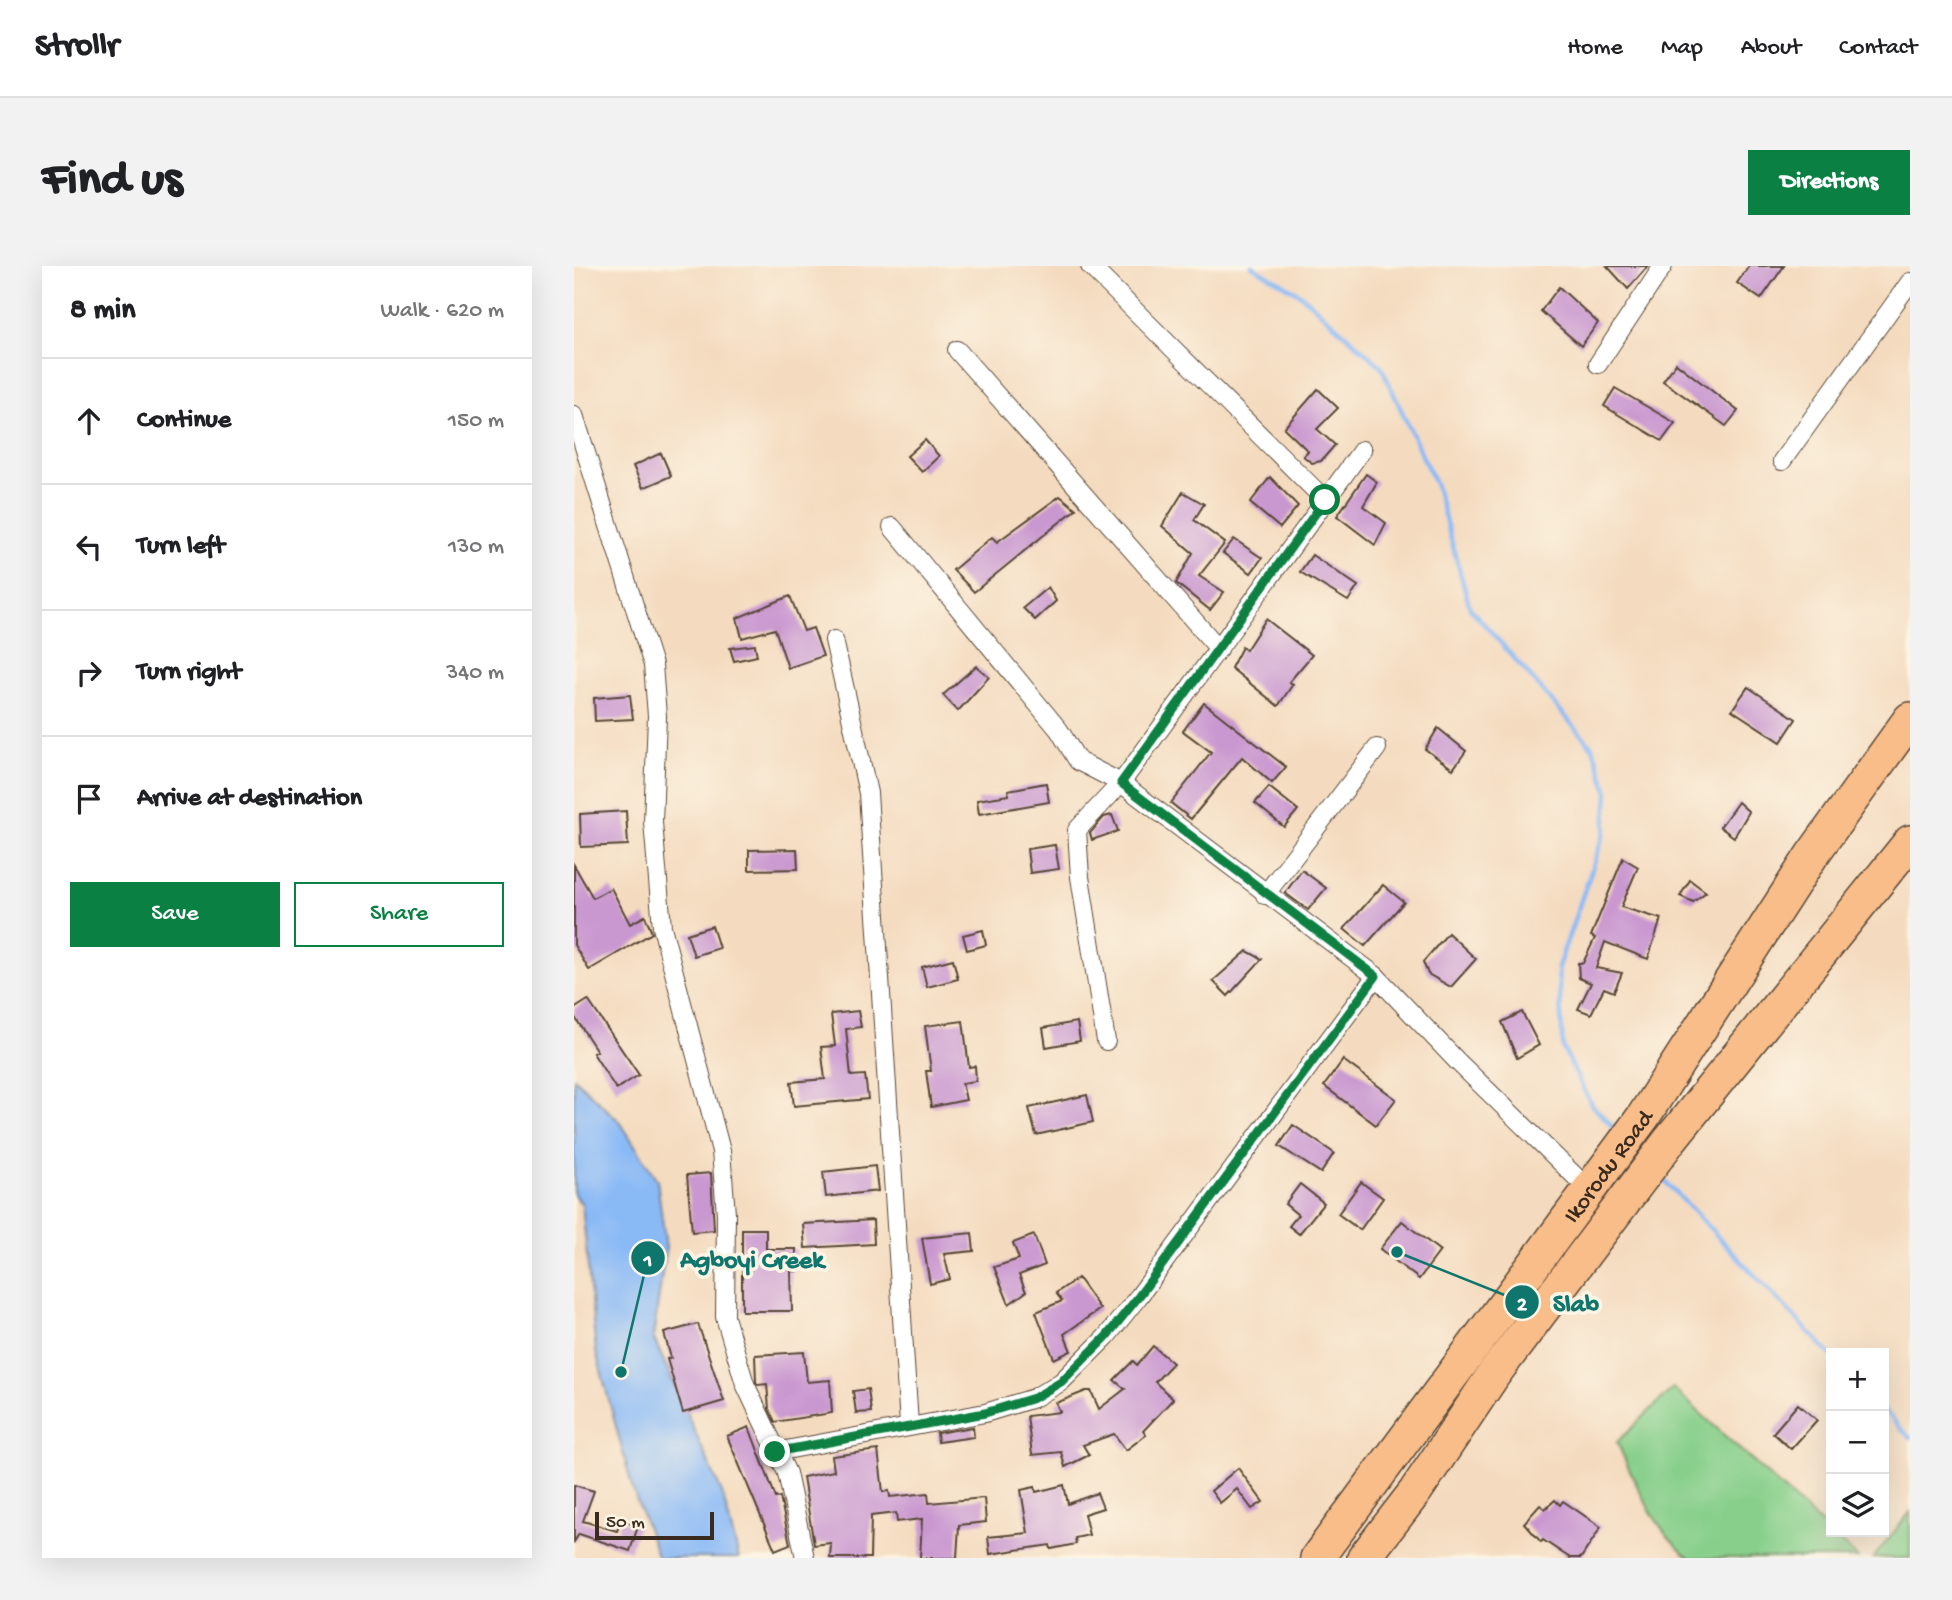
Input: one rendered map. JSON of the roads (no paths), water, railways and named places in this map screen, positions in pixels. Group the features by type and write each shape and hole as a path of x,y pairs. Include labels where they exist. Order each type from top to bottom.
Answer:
{"highway":[{"name":"Ikorodu Road","path":"1317,1558 1592,1168 1636,1112 1812,855 1910,719"},
{"path":"1812,855 1910,752"},
{"name":"Ikorodu Road","path":"1364,1558 1415,1493 1494,1374 1636,1196 1810,967 1910,842"}],"street":[{"path":"1090,266 1325,500"},
{"path":"1598,364 1663,266"},
{"path":"1782,461 1910,282"},
{"path":"957,350 1219,649"},
{"path":"574,415 653,665 657,716 653,822 662,927 721,1151 726,1214 724,1317 745,1384 787,1473 805,1558"},
{"path":"1106,1041 1080,877 1077,830 1121,783 1362,450"},
{"path":"892,527 1059,730 1078,761 1121,783 1265,895 1376,976 1457,1061 1592,1168"},
{"path":"834,640 868,793 909,1425"},
{"path":"1265,895 1377,748"},
{"path":"775,1452 985,1413 1034,1398 1061,1382 1106,1337 1139,1296 1376,976"}],"water":[{"path":"574,1078 620,1122 657,1180 666,1248 653,1337 722,1493 739,1558 658,1558 633,1490 596,1352 582,1204 574,1195"}],"waterway":[{"path":"1252,266 1300,294 1381,366 1436,486 1470,608 1593,748 1608,792 1605,831 1558,967 1563,1048 1591,1104 1618,1132"},
{"path":"1658,1174 1826,1350"},
{"path":"1885,1411 1910,1438"}],"place":[{"name":"Slab","path":"1397,1252"},
{"name":"Agboyi Creek","path":"621,1372"}]}
